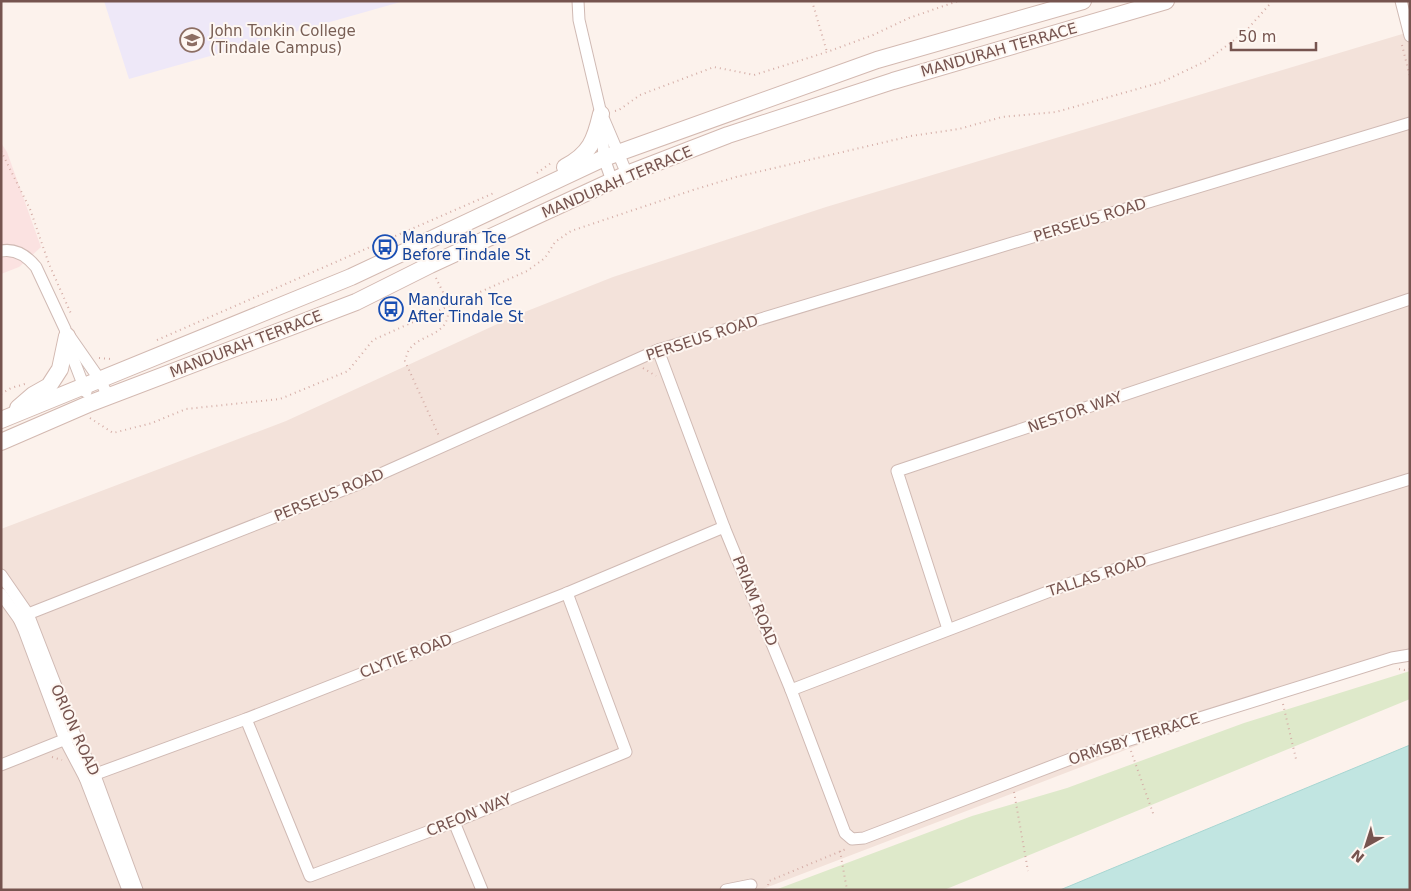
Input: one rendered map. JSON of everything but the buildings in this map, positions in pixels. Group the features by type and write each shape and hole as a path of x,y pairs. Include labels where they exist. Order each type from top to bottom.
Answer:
{"main road":[{"name":"MANDURAH TERRACE","path":"4,418 350,277 536,182 877,60 1083,1"},
{"name":"MANDURAH TERRACE","path":"1,442 108,396 356,302 430,265 627,174 728,135 893,81 1166,1"},
{"path":"536,182 573,163 586,153 596,136 601,114"},
{"path":"4,418 33,395 49,386 60,369 69,330"}],"street":[{"path":"578,1 580,20 611,156 612,181"},
{"path":"1401,1 1410,36"},
{"path":"601,114 611,156 627,174"},
{"name":"PERSEUS ROAD","path":"24,616 356,485 658,350 1410,123"},
{"path":"1,250 20,253 29,258 36,266 69,330 108,396"},
{"name":"NESTOR WAY","path":"948,629 897,472 1410,299"},
{"path":"69,330 84,387 84,406"},
{"name":"PRIAM ROAD","path":"658,350 724,527 791,690 845,833 852,839 864,838"},
{"name":"TALLAS ROAD","path":"791,690 1070,583 1410,479"},
{"name":"CLYTIE ROAD","path":"90,776 246,719 567,593 724,527"},
{"name":"ORION ROAD","path":"1,575 24,616 70,737 90,776 138,890"},
{"name":"CREON WAY","path":"246,719 310,876 454,822 626,752 567,593"},
{"name":"ORION ROAD","path":"1,594 24,616"},
{"name":"ORMSBY TERRACE","path":"864,838 1081,754 1410,654"},
{"path":"1,766 70,737"},
{"name":"ORION ROAD","path":"90,776 128,890"},
{"path":"454,822 482,890"},
{"path":"726,890 751,885"}],"path":[{"path":"812,1 827,52"},
{"path":"601,114 619,110 640,95 714,66 754,75 827,52 873,35 909,18 958,1"},
{"path":"84,406 113,433 152,423 186,409 280,399 348,371 373,340 527,271 545,258 555,242 572,231 736,177 910,136 960,130 1002,118 1056,112 1162,82 1206,62 1245,32 1269,5 1269,1"},
{"path":"1,151 30,209 69,330"},
{"path":"536,182 553,162"},
{"path":"153,342 498,191"},
{"path":"430,265 448,306 446,322 434,334 409,349 405,361 440,439"},
{"path":"84,357 92,353 99,358 107,360 118,357"},
{"path":"1,394 30,382"},
{"path":"1397,668 1410,669"},
{"path":"1282,700 1296,759"},
{"path":"1130,747 1154,816"},
{"path":"50,756 67,762"},
{"path":"1014,790 1028,871"},
{"path":"767,890 769,881 849,848"},
{"path":"840,851 847,890"}],"shaded area":[{"name":"John Tonkin College (Tindale Campus)","path":"104,1 404,1 129,79"},
{"path":"1402,1 1410,1 1410,651 1141,744 760,890 1,890 1,529 286,421 517,315 613,277 826,207 1409,32"},
{"path":"1,143 7,152 41,247 19,267 1,274"}],"green space":[{"path":"1410,671 1410,699 944,890 775,890 972,816 1067,788 1244,723"}],"water":[{"path":"1410,745 1410,890 1060,890"}],"place":[{"name":"John Tonkin College (Tindale Campus)","path":"192,40"},
{"name":"Mandurah Tce Before Tindale St","path":"385,247"},
{"name":"Mandurah Tce After Tindale St","path":"391,309"}]}
